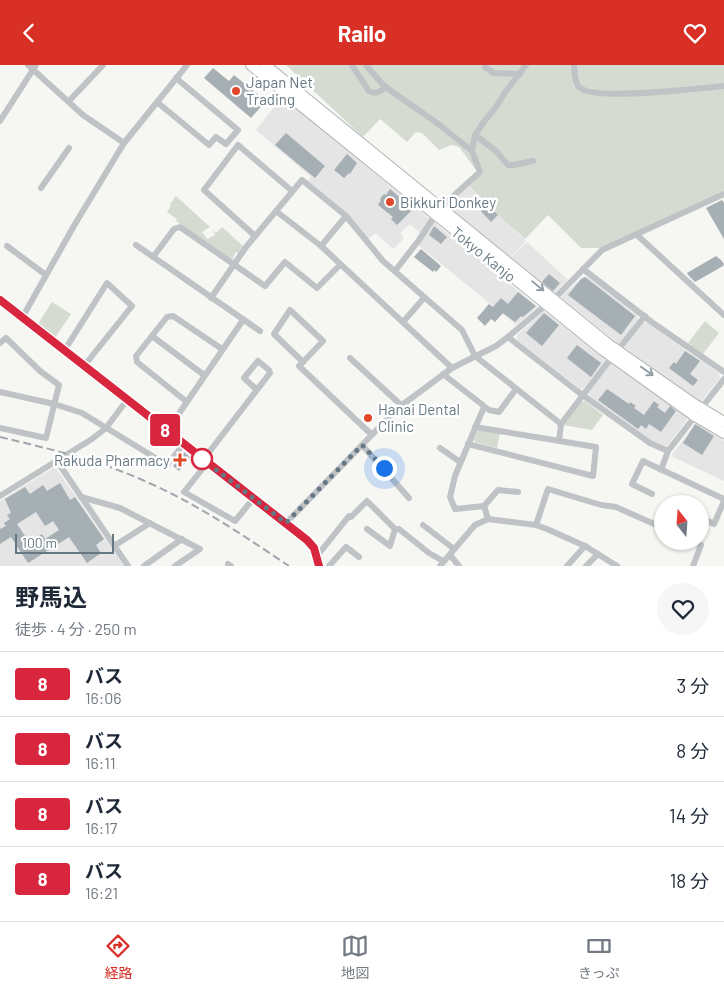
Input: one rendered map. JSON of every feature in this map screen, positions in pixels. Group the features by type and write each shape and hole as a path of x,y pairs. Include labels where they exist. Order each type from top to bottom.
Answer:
{"highway":[{"name":"Tokyo Kanjo","path":"251,65 438,212 549,302 612,357 698,412 724,422"},
{"name":"Tokyo Kanjo","path":"265,65 438,212"},
{"name":"Tokyo Kanjo","path":"549,302 608,344 724,433"}],"street":[{"path":"69,101 103,65"},
{"path":"22,318 74,224 124,143 187,65"},
{"path":"352,65 368,91 377,93 386,87"},
{"path":"366,65 386,87 437,123 472,151 480,172 438,212 405,259 394,271"},
{"path":"472,151 475,135 526,65"},
{"path":"574,65 577,84 586,91 618,94 724,86"},
{"path":"0,121 32,67 84,115 124,143"},
{"path":"485,67 494,73 520,74"},
{"path":"157,102 209,145 216,137 226,144 238,130 176,78"},
{"path":"475,135 496,151 508,165 533,161"},
{"path":"255,236 204,190 238,145 292,191"},
{"path":"41,188 69,147"},
{"path":"211,298 255,236 302,180 346,216 383,261 462,330 475,356 561,424"},
{"path":"286,523 401,405 452,367 496,346 508,337 549,302 602,250 724,194"},
{"path":"276,211 321,246 452,367"},
{"path":"321,246 346,216"},
{"path":"153,257 174,229 180,227 265,286 285,262 316,288 340,265"},
{"path":"637,235 724,315"},
{"path":"136,245 260,331"},
{"path":"7,246 46,275"},
{"path":"583,269 645,317 724,372"},
{"path":"64,351 107,283 132,306 84,366"},
{"path":"403,322 424,297"},
{"path":"0,300 183,445 307,540 317,556 319,566"},
{"path":"303,362 274,334 290,310 323,341 303,362 299,366 372,435"},
{"path":"187,402 137,361 136,356 167,317 174,316 222,349"},
{"path":"621,346 645,317"},
{"path":"167,431 242,320"},
{"path":"152,337 204,375"},
{"path":"508,337 583,395 650,443 668,451"},
{"path":"0,343 6,338 40,371 59,385 46,438 0,428"},
{"path":"559,441 561,424 612,357"},
{"path":"350,358 401,405"},
{"path":"443,374 489,410 499,412 516,389"},
{"path":"661,469 668,451 724,379"},
{"path":"253,499 234,521 184,492 256,389"},
{"path":"0,392 54,404 82,413 167,465 183,445"},
{"path":"0,496 92,439 106,428 127,400"},
{"path":"484,407 455,476 450,497 452,504 455,509 484,506 498,490 518,492"},
{"path":"468,444 593,475 596,447 475,427"},
{"path":"362,445 408,498"},
{"path":"440,448 460,462"},
{"path":"57,461 128,566"},
{"path":"652,494 632,484 643,461 724,500 714,524 709,522"},
{"path":"536,525 548,489 601,505 616,507 654,524"},
{"path":"81,497 120,508 200,549 175,566"},
{"path":"317,556 349,516 351,517 366,501 395,529 399,529 442,564 475,525 488,519 536,525 585,546 617,566"},
{"path":"484,506 488,519"},
{"path":"114,546 150,523"},
{"path":"423,525 452,552 458,566"},
{"path":"367,529 390,546 395,529"},
{"path":"144,566 182,539"},
{"path":"567,566 585,546"},
{"path":"329,566 346,547 359,557"},
{"path":"693,566 699,550"},
{"path":"586,566 598,554"}],"shaded area":[{"path":"286,65 724,65 724,191 601,248 581,248 548,215 525,239 468,184 479,174 459,147 452,145 439,150 422,133 416,132 407,142 380,119 363,137"},
{"path":"282,97 431,220 421,234 410,224 400,233 404,238 393,249 376,233 368,239 307,182 311,177 256,130"},
{"path":"468,184 526,241 510,257 445,204"},
{"path":"176,196 210,227 202,232 207,239 215,235 212,229 216,233 222,227 243,246 238,253 236,252 233,257 234,259 231,259 176,221 177,219 167,212"},
{"path":"434,222 538,307 516,325 418,245"},
{"path":"527,242 568,280 556,292 554,293 510,258"},
{"path":"583,277 588,277 637,315 638,320 619,344 562,299 562,296"},
{"path":"52,302 71,314 55,338 38,324"},
{"path":"544,311 606,360 584,388 580,389 517,340 517,335"},
{"path":"705,321 719,333 703,354 688,343"},
{"path":"646,322 719,373 720,378 701,402 624,347 643,323"},
{"path":"610,363 688,418 668,445 665,446 654,442 590,396 589,392"},
{"path":"585,401 603,415 592,430 563,425 581,402"},
{"path":"696,423 724,441 724,481 671,456"},
{"path":"480,430 500,433 497,448 475,442 477,432"},
{"path":"53,468 56,468 124,566 0,566 0,501"}],"building":[{"name":"Japan Net Trading","path":"213,68 229,81 234,75 266,101 251,118 204,78"},
{"path":"286,133 325,166 315,178 275,145"},
{"path":"347,154 357,163 350,174 344,178 334,170"},
{"path":"390,189 413,209 397,225 391,219 393,217 378,205 380,199"},
{"path":"722,200 724,203 724,239 706,208"},
{"path":"484,202 498,215 491,222 478,208"},
{"path":"434,226 447,237 441,244 429,235"},
{"path":"421,249 441,266 436,272 434,270 433,272 414,257"},
{"path":"716,256 724,264 723,266 695,282 687,273"},
{"path":"549,274 560,283 553,291 542,282"},
{"path":"585,277 635,316 621,335 568,295 581,279"},
{"path":"518,292 536,306 523,317 521,316 515,322 503,313 495,322 491,319 485,326 477,318 489,304 493,307 501,298 508,304"},
{"path":"544,313 559,325 542,346 526,333"},
{"path":"577,345 601,363 591,377 567,358"},
{"path":"685,351 700,361 690,374 698,380 693,386 669,368 674,362 676,364"},
{"path":"607,389 629,404 630,402 636,406 634,408 644,415 654,401 659,405 657,407 665,413 670,406 676,411 661,432 649,424 646,429 641,425 638,429 598,400"},
{"path":"695,424 714,436 702,455 683,443"},
{"name":"Rakuda Pharmacy","path":"184,452 190,457 179,471 173,466"},
{"path":"60,483 70,500 75,497 104,539 96,545 101,553 87,563 69,537 28,563 11,537 0,544 0,529 6,526 4,523 10,519 7,515 11,513 5,499 25,487 30,494 43,485 47,491","holes":["36,512 45,526 53,521 59,530 45,539 42,534 29,542 17,524"]}],"railway":[{"path":"0,437 94,462 149,483 203,511 289,566"}],"bus line":[{"name":"8","path":"0,300 307,540 314,548 319,566"}],"place":[{"name":"Japan Net Trading","path":"236,91"},
{"name":"Bikkuri Donkey","path":"390,202"},
{"name":"Hanai Dental Clinic","path":"368,418"},
{"name":"Rakuda Pharmacy","path":"180,460"}],"route":[{"path":"202,459 286,523 362,445 384,468"}]}
